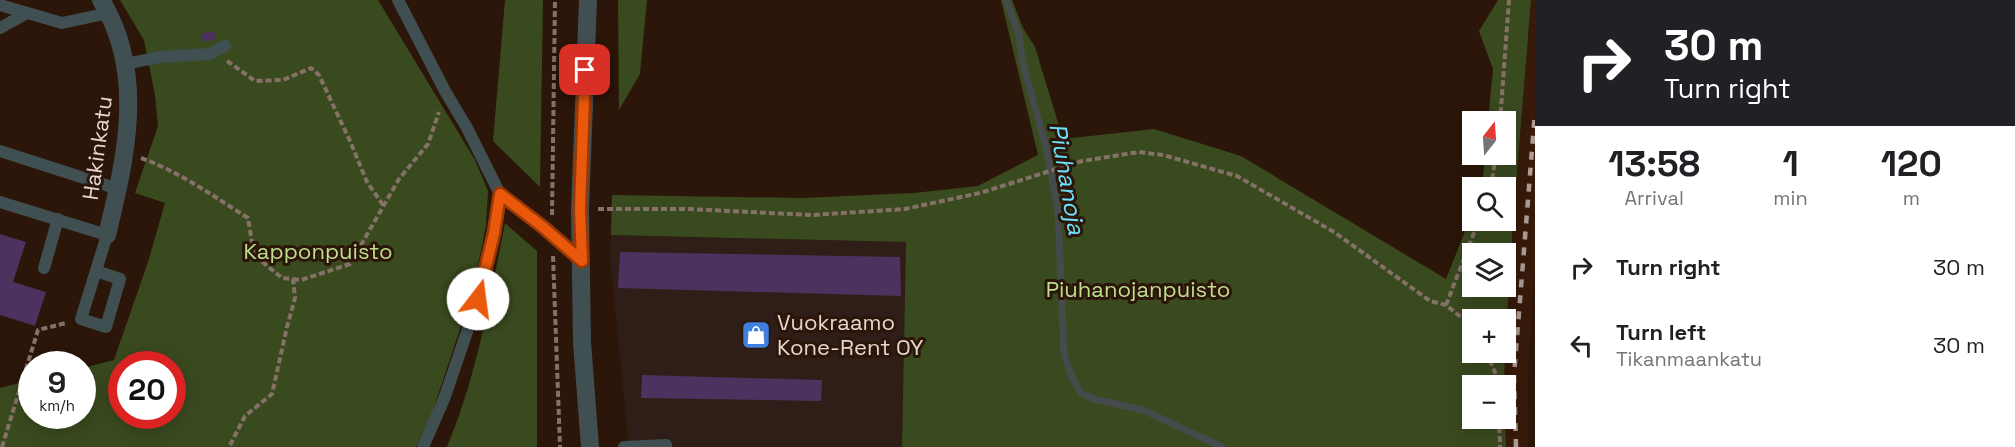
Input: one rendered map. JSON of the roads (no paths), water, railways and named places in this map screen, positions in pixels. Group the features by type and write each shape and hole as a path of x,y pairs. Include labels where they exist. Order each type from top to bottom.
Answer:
{"street":[{"path":"588,0 580,209 582,342 590,447"},
{"name":"Hakinkatu","path":"105,7 120,41 126,64 129,92 124,152 107,235"}],"lane":[{"path":"398,0 445,92 473,138 500,194 582,261"},
{"path":"0,5 62,23 105,7"},
{"path":"0,28 27,13"},
{"path":"126,64 159,57 210,54 220,49"},
{"path":"0,151 118,189"},
{"path":"423,447 444,399 484,282 500,194"},
{"path":"0,202 107,235 81,319 106,327 120,279 96,271"},
{"path":"44,268 57,219"},
{"path":"624,447 666,445 666,447"}],"waterway":[{"name":"Piuhanoja","path":"1006,0 1019,34 1022,60 1047,151 1058,213 1064,353 1072,378 1081,393 1094,399 1143,410 1222,447"}],"railway":[{"path":"1516,447 1514,375 1535,112"}],"place":[{"name":"Vuokraamo Kone-Rent OY","path":"756,335"}],"park label":[{"name":"Kapponpuisto","path":"318,251"},
{"name":"Piuhanojanpuisto","path":"1138,289"}]}
